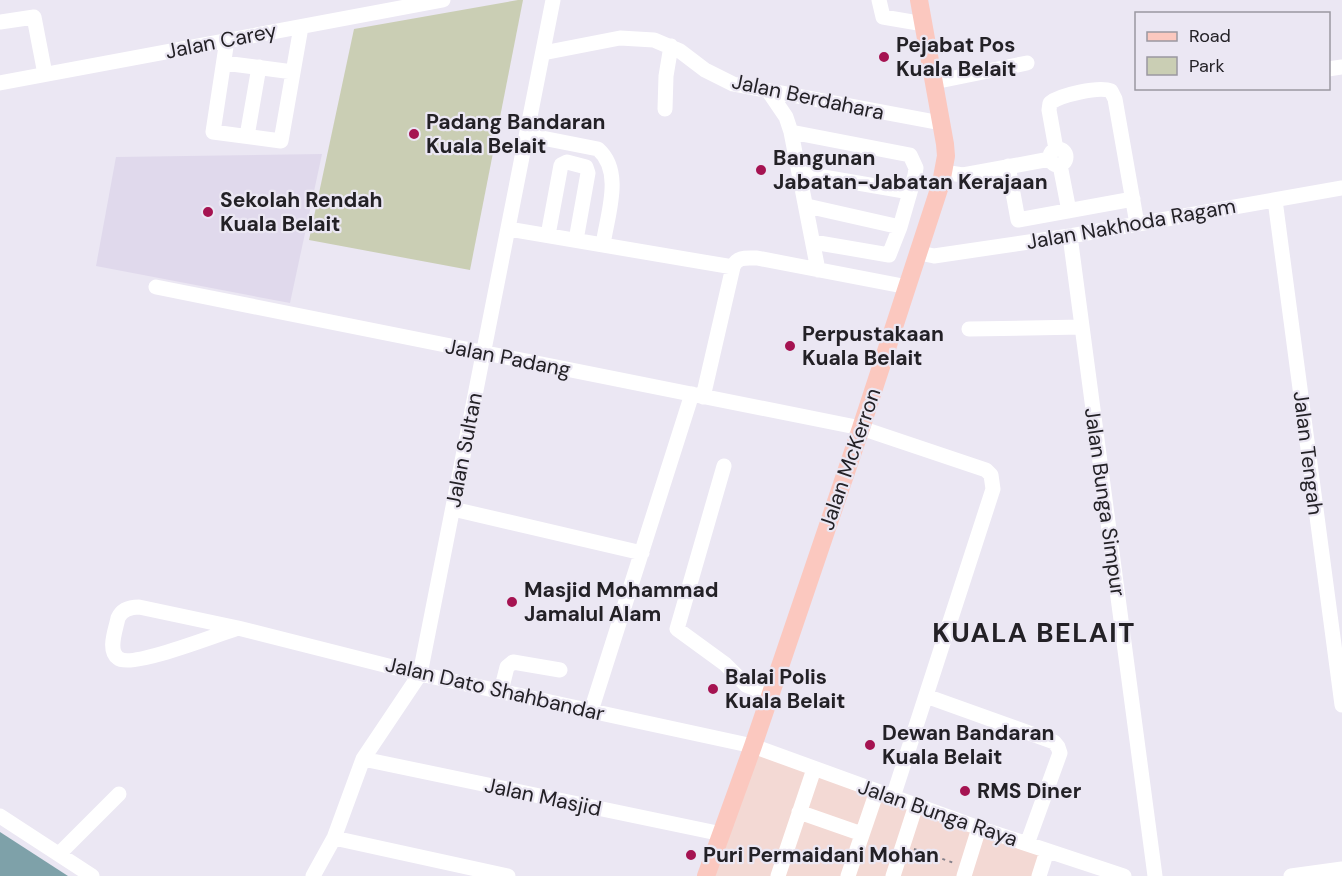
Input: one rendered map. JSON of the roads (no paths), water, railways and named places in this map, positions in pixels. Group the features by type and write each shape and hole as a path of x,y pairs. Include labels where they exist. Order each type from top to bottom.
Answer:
{"main road":[{"name":"Jalan McKerron","path":"706,876 753,746 861,428 920,253 944,172 946,150 920,0"}],"street":[{"name":"Jalan Carey","path":"0,82 443,0"},
{"name":"Jalan Sultan","path":"313,876 334,838 363,759 420,674 553,0"},
{"path":"879,0 883,17 924,24"},
{"path":"0,22 34,17 45,74"},
{"path":"227,40 213,132 281,141 301,27"},
{"name":"Jalan Berdahara","path":"543,53 620,38 654,40 680,51 705,70 734,84 941,123"},
{"path":"665,109 670,46"},
{"path":"224,63 293,72"},
{"path":"934,82 1027,63"},
{"path":"248,136 259,68"},
{"path":"1069,211 1055,158 1048,110 1050,103 1058,98 1101,88 1111,91 1115,99 1137,224"},
{"path":"769,92 786,117 791,132 818,270"},
{"path":"791,132 910,155 916,168 890,255 813,242"},
{"path":"527,135 598,149 603,153 609,163 613,181 603,245"},
{"path":"944,172 963,175 1055,158"},
{"path":"548,235 561,165 567,162 586,167 588,172 576,240"},
{"path":"1008,166 1018,220 1133,199"},
{"path":"800,173 910,192"},
{"name":"Jalan Nakhoda Ragam","path":"920,253 934,256 1070,236 1342,188"},
{"name":"Jalan Tengah","path":"1275,200 1342,705"},
{"path":"807,206 900,227"},
{"path":"508,229 733,267"},
{"name":"Jalan Bunga Simpur","path":"1070,236 1155,876"},
{"path":"591,711 642,553 697,396 735,262 746,258 908,287"},
{"name":"Jalan Padang","path":"156,287 861,428 986,470 991,475 993,489 893,797"},
{"path":"969,329 1082,327"},
{"path":"724,466 676,627 677,631 724,664 746,685 770,695"},
{"path":"453,509 642,553"},
{"name":"Jalan Dato Shahbandar","path":"184,646 142,660 129,661 118,658 113,649 120,613 125,609 139,607 238,628 420,674 753,746"},
{"path":"184,646 195,632 193,623 188,618"},
{"path":"184,646 238,628"},
{"path":"501,691 507,668 513,662 560,670"},
{"path":"926,696 1054,742 1058,747 1059,753 1027,844"},
{"name":"Jalan Bunga Raya","path":"753,746 979,828 1124,876"},
{"name":"Jalan Masjid","path":"363,759 722,834"},
{"path":"778,876 814,769"},
{"path":"848,876 877,791"},
{"path":"59,854 119,794"},
{"path":"893,876 916,805"},
{"path":"799,812 862,834"},
{"path":"0,816 92,876"},
{"path":"965,871 979,828"},
{"path":"334,838 508,876"},
{"path":"1039,876 1047,851"},
{"path":"1291,876 1342,869"}],"water":[{"path":"0,832 68,876 0,876"}],"place":[{"name":"Pejabat Pos Kuala Belait","path":"884,57"},
{"name":"Padang Bandaran Kuala Belait","path":"414,134"},
{"name":"Bangunan Jabatan-Jabatan Kerajaan","path":"761,170"},
{"name":"Sekolah Rendah Kuala Belait","path":"208,212"},
{"name":"Perpustakaan Kuala Belait","path":"790,346"},
{"name":"Masjid Mohammad Jamalul Alam","path":"512,602"},
{"name":"Balai Polis Kuala Belait","path":"713,689"},
{"name":"Dewan Bandaran Kuala Belait","path":"870,745"},
{"name":"RMS Diner","path":"965,791"},
{"name":"Puri Permaidani Mohan","path":"691,855"}],"district":[{"name":"KUALA BELAIT","path":"1034,633"}]}
